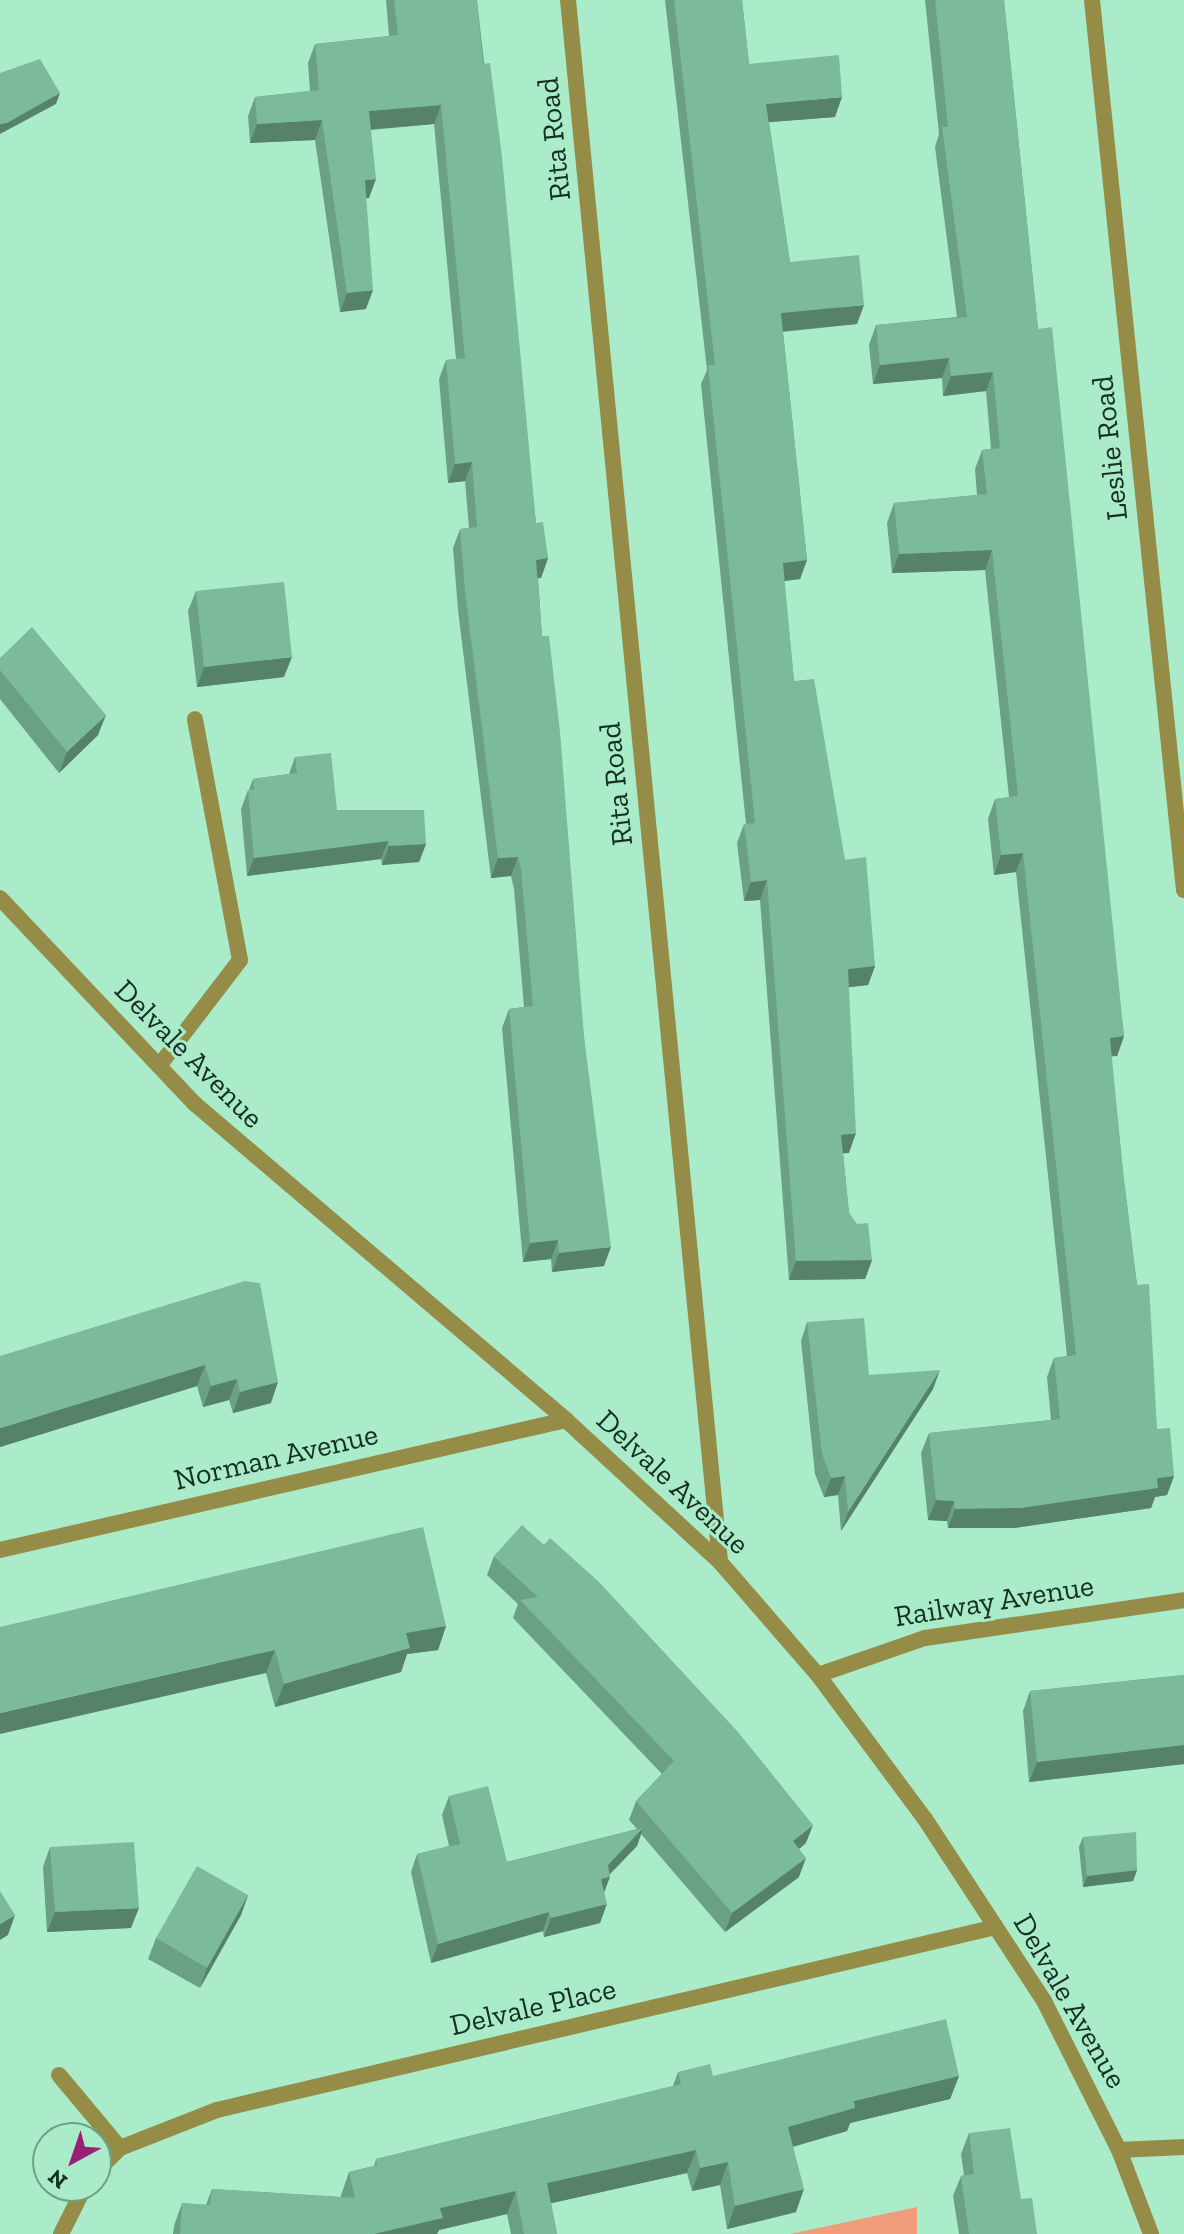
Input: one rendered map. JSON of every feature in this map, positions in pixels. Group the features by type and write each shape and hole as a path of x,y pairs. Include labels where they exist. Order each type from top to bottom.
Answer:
{"street":[{"name":"Rita Road","path":"568,0 720,1562"},
{"name":"Leslie Road","path":"1092,0 1184,890"},
{"path":"159,1066 240,960 195,719"},
{"name":"Delvale Avenue","path":"0,898 159,1066 279,1182 566,1420 720,1562 818,1675 996,1927 1044,2001 1119,2150 1151,2234"},
{"name":"Norman Avenue","path":"0,1550 566,1420"},
{"name":"Railway Avenue","path":"818,1675 913,1640 1184,1600"},
{"name":"Delvale Place","path":"112,2156 120,2148 217,2110 996,1927"},
{"path":"59,2075 120,2148"},
{"path":"1119,2150 1184,2147"},
{"path":"61,2234 77,2202"}],"shaded area":[{"path":"917,2207 917,2234 790,2234"}],"building":[{"path":"394,0 477,0 483,64 490,63 502,157 536,523 543,522 548,558 536,560 542,636 549,636 560,732 584,1037 611,1247 559,1253 558,1240 530,1243 509,1009 533,1006 521,869 518,857 498,858 465,591 460,529 477,527 472,462 455,464 446,360 465,358 441,105 369,111 376,179 365,180 373,290 347,293 322,120 257,124 255,97 319,90 315,44 398,35"},
{"path":"674,0 742,0 749,64 839,55 842,97 766,104 790,262 859,255 864,305 781,313 807,560 783,563 794,681 814,679 845,860 866,857 875,966 848,969 856,1133 841,1135 849,1213 857,1224 868,1223 872,1260 796,1261 767,880 751,882 744,824 755,823 708,365 715,365"},
{"path":"935,0 1004,0 1038,329 1052,327 1124,1036 1110,1038 1123,1172 1137,1285 1149,1284 1157,1429 1170,1428 1174,1476 1157,1478 1158,1488 1021,1508 955,1509 954,1501 936,1500 929,1433 1060,1419 1054,1358 1076,1355 1023,853 1001,855 995,799 1018,796 992,550 899,554 894,503 987,494 982,450 1000,448 993,372 951,376 949,358 880,365 876,325 967,317 942,127 948,127"},
{"path":"40,59 60,93 0,124 0,73"},
{"path":"284,582 292,657 204,667 196,591"},
{"path":"32,627 106,715 67,752 0,670 0,658"},
{"path":"331,753 337,810 424,810 426,844 389,846 388,841 254,858 248,790 254,790 253,779 297,773 295,757"},
{"path":"245,1281 260,1283 278,1382 240,1392 237,1379 211,1386 205,1365 0,1428 0,1356"},
{"path":"864,1318 869,1375 940,1370 848,1512 845,1476 831,1478 822,1454 807,1322"},
{"path":"522,1525 544,1545 550,1538 599,1582 738,1732 813,1825 793,1841 806,1858 732,1913 636,1801 674,1761 520,1600 538,1597 494,1556"},
{"path":"423,1527 446,1626 406,1633 410,1648 284,1684 275,1650 0,1713 0,1627"},
{"path":"1184,1675 1184,1745 1037,1762 1030,1691"},
{"path":"488,1786 507,1862 643,1828 608,1865 610,1877 601,1879 607,1904 551,1918 549,1912 438,1944 417,1854 460,1844 449,1796"},
{"path":"1136,1832 1137,1870 1087,1876 1083,1837"},
{"path":"134,1842 139,1908 55,1912 50,1847"},
{"path":"197,1866 248,1895 207,1968 156,1938"},
{"path":"0,1891 15,1915 0,1924"},
{"path":"946,2019 959,2076 854,2101 855,2108 788,2127 804,2189 735,2206 728,2162 700,2168 696,2150 547,2183 557,2234 524,2234 516,2191 440,2208 443,2218 374,2234 180,2234 182,2203 210,2205 212,2189 355,2198 349,2172 377,2165 376,2159 681,2084 678,2072 710,2064 713,2076"},
{"path":"1010,2128 1021,2199 1032,2198 1037,2234 969,2234 961,2176 974,2174 969,2133"}]}
